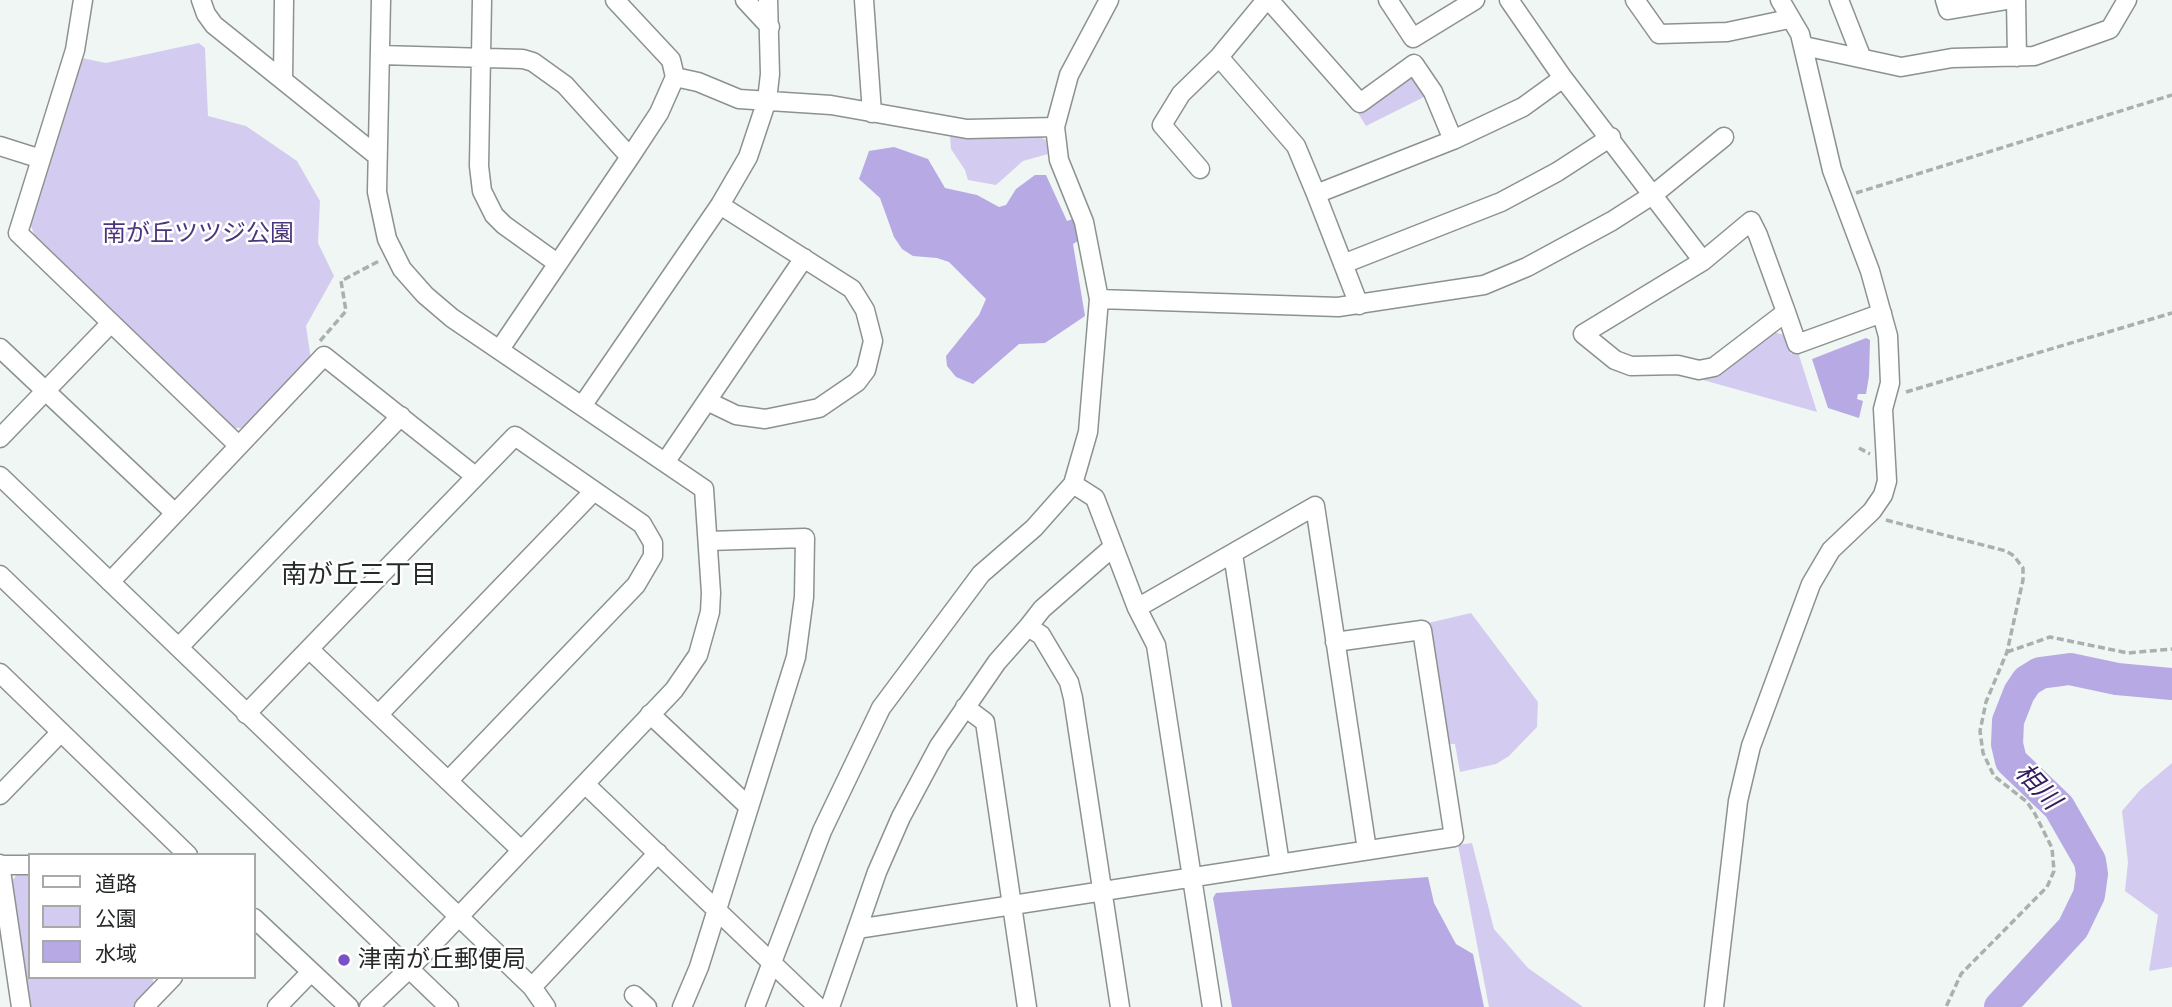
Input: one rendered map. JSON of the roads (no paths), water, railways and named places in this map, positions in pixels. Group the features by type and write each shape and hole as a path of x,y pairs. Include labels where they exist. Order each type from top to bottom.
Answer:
{"street":[{"path":"83,0 75,50 18,233 239,446"},
{"path":"201,0 206,14 215,26 376,155"},
{"path":"283,80 284,0"},
{"path":"369,1007 409,969 674,690 698,655 710,612 704,489 452,318 425,295 402,269 378,206 376,155 381,0"},
{"path":"482,0 479,166 482,191 494,215 504,225 557,263"},
{"path":"500,349 630,158 659,113 675,78 671,60 615,0"},
{"path":"745,0 770,27"},
{"path":"582,406 720,205 748,157 767,100 770,27 768,0"},
{"path":"864,0 872,113"},
{"path":"755,1007 822,831 881,708 981,574 1024,538 1073,484 1088,432 1099,299 1084,222 1059,160 1055,127 1069,75 1108,0"},
{"path":"1200,169 1162,125 1181,94 1219,57 1268,0 1360,103 1414,64 1433,92 1453,140"},
{"path":"1388,0 1413,38 1475,0"},
{"path":"1509,0 1563,78 1611,137 1703,261"},
{"path":"1635,0 1659,34 1727,32 1789,19"},
{"path":"1714,1007 1738,801 1751,746 1811,584 1831,550 1872,511 1883,495 1887,481 1883,408 1887,393 1889,346 1882,313 1817,116 1804,46 1780,0"},
{"path":"1839,0 1861,56"},
{"path":"1945,0 1948,10 2007,0"},
{"path":"2016,0 2017,57"},
{"path":"1804,46 1861,56 1901,67 1952,58 2044,54 2109,29 2127,0"},
{"path":"380,55 523,59 544,68 565,85 630,158"},
{"path":"1219,57 1296,146 1359,305"},
{"path":"675,78 698,82 739,99 831,105 967,129 1055,127"},
{"path":"1316,194 1453,140 1523,107 1563,78"},
{"path":"1343,264 1501,202 1557,172 1611,137"},
{"path":"1099,299 1306,308 1359,305 1484,285 1572,244 1654,194 1724,137"},
{"path":"0,146 41,159"},
{"path":"707,401 751,418 794,415 830,403 858,382 866,370 873,341 865,310 852,289 720,205"},
{"path":"1786,312 1714,367 1699,370 1678,365 1631,366 1615,360 1583,334 1703,261 1751,221 1786,312 1797,344 1882,313"},
{"path":"666,461 804,258"},
{"path":"0,438 111,323"},
{"path":"0,348 175,513"},
{"path":"110,582 324,356 475,476"},
{"path":"179,647 401,416"},
{"path":"246,714 515,436 642,524 653,543 650,566 636,585 448,781"},
{"path":"0,476 532,987 546,1007"},
{"path":"1073,484 1095,498 1137,608 1156,645 1212,1007"},
{"path":"379,714 594,491"},
{"path":"1137,608 1315,506 1367,850"},
{"path":"682,1007 699,967 718,908 796,657 802,624 805,538 708,541"},
{"path":"830,1007 901,817 939,746 997,662 1042,609 1113,547"},
{"path":"1233,554 1280,864"},
{"path":"0,575 449,1007"},
{"path":"1028,627 1041,635 1069,682 1073,698 1120,1007"},
{"path":"857,929 1454,837 1422,629 1335,642"},
{"path":"309,649 521,850"},
{"path":"0,673 186,853"},
{"path":"964,708 985,722 1027,1007"},
{"path":"650,714 748,806"},
{"path":"0,795 61,732"},
{"path":"585,784 718,908 818,1007"},
{"path":"532,987 658,853"},
{"path":"21,1007 0,864 28,865"},
{"path":"256,920 349,1007"},
{"path":"277,1007 311,972"},
{"path":"144,1007 168,979"}],"water":[{"path":"894,147 928,159 945,188 977,195 999,207 1006,205 1016,189 1035,175 1046,175 1067,221 1073,219 1078,241 1073,244 1085,316 1045,343 1019,344 973,384 956,377 947,366 946,356 979,315 986,299 949,262 913,256 902,249 894,237 880,198 859,179 869,151"},
{"path":"1866,338 1870,340 1869,376 1866,394 1858,394 1857,399 1863,401 1859,418 1828,408 1812,359"},
{"path":"1428,877 1434,903 1456,944 1473,954 1484,1007 1232,1007 1213,898 1216,893"}],"waterway":[{"name":"相川","path":"2000,1007 2073,928 2089,895 2092,874 2090,861 2059,807 2011,761 2007,744 2008,721 2019,693 2027,681 2040,673 2070,669 2117,679 2172,684"}],"place":[{"name":"津南が丘郵便局","path":"344,960"}],"district":[{"name":"南が丘三丁目","path":"359,576"}],"park label":[{"name":"南が丘ツツジ公園","path":"198,234"}]}
